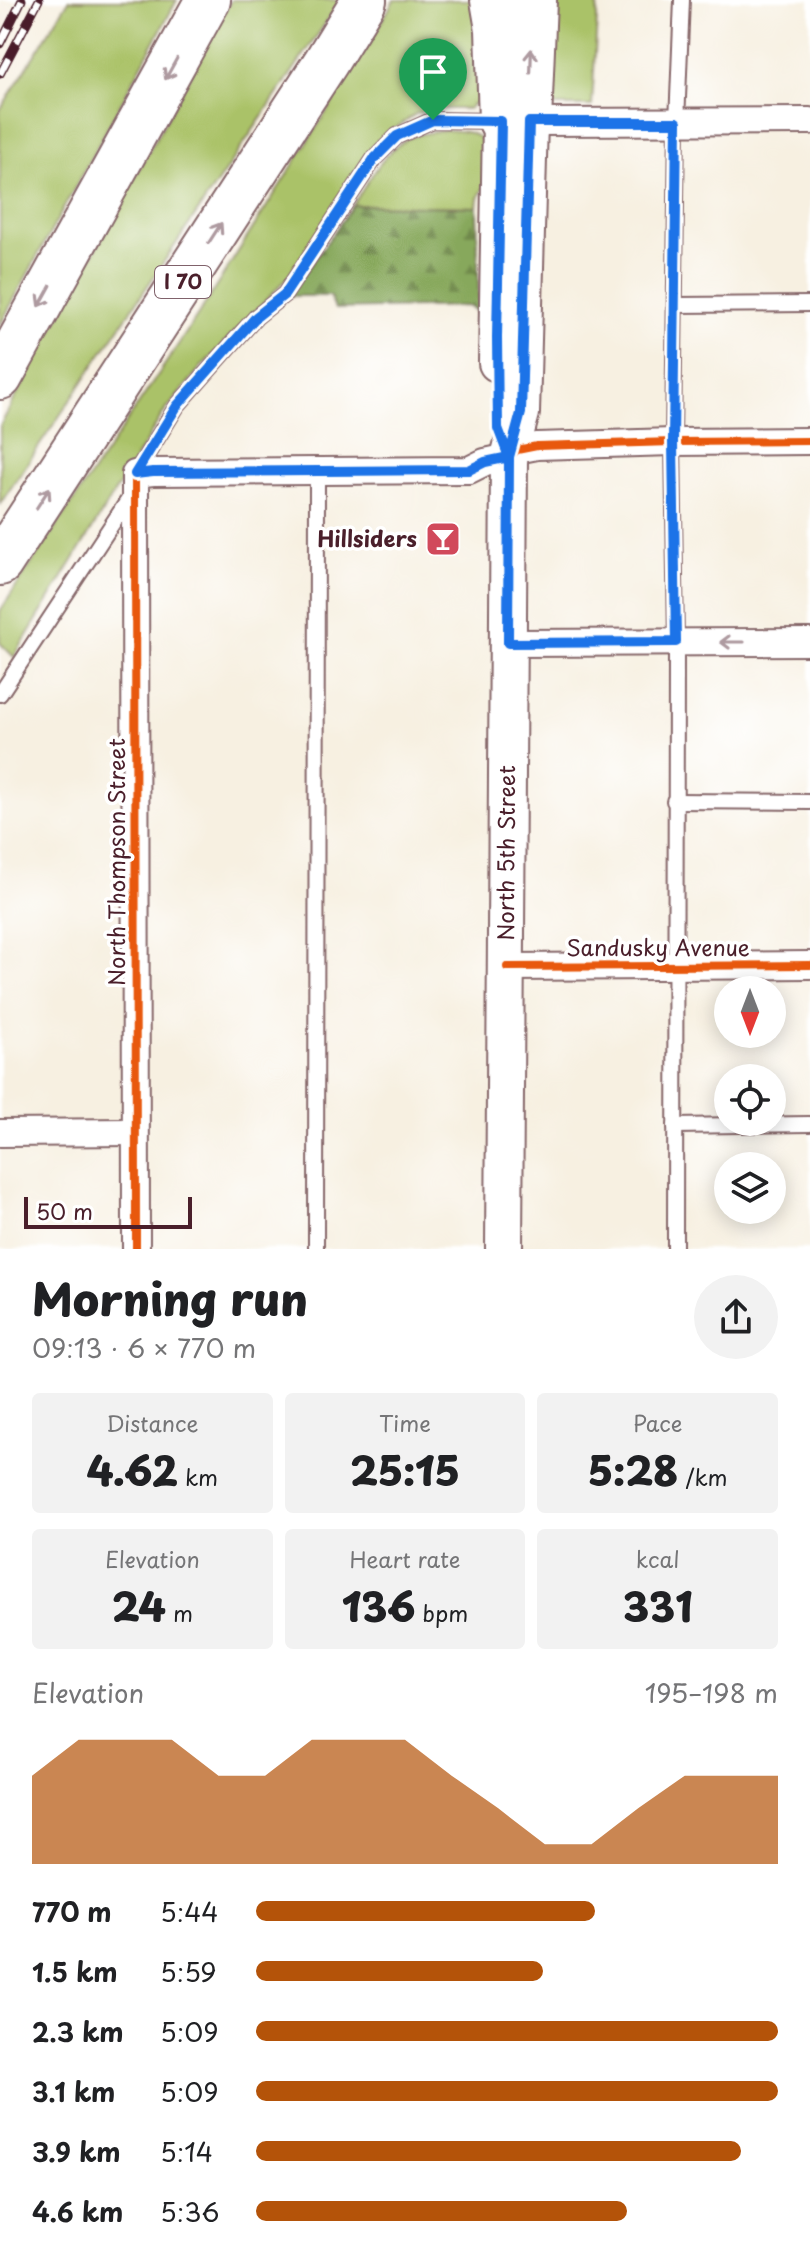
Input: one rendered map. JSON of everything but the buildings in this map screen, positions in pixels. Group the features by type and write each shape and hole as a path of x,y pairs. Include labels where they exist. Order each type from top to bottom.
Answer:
{"highway":[{"path":"0,377 208,0"},
{"name":"I 70","path":"0,563 364,0"},
{"path":"493,0 515,121"},
{"path":"515,121 534,0"}],"main road":[{"name":"North 5th Street","path":"504,1249 509,457 498,428 497,338 515,121"}],"street":[{"path":"515,121 810,121"},
{"path":"135,481 153,472 469,470 485,462 509,457 517,450 537,446 810,441"},
{"name":"North Thompson Street","path":"135,481 136,1249"},
{"path":"508,643 810,642"},
{"name":"Sandusky Avenue","path":"507,967 810,965"},
{"path":"0,1133 135,1132"}],"lane":[{"path":"675,1249 676,642 673,442 677,122 682,0"},
{"path":"0,694 135,481 177,406 256,317 285,294 381,151 397,136 433,120 515,121"},
{"path":"675,305 810,304"},
{"path":"316,1249 317,471"},
{"path":"674,801 810,802"},
{"path":"675,1126 810,1124"}],"green space":[{"path":"69,0 177,0 0,325 0,110"},
{"path":"231,0 341,0 0,504 0,426"},
{"path":"394,0 474,0 481,98 468,109 430,109 416,114 381,138 288,277 201,367 162,415 14,657 0,643 0,611 198,315 367,48"},
{"path":"545,0 598,0 592,106 538,106"},
{"path":"445,130 475,135 488,147 485,186 477,207 353,205 376,169 398,145 416,135"},
{"path":"353,205 477,207 479,314 470,306 335,309 330,296 289,296"}],"railway":[{"path":"0,44 22,0"},
{"path":"0,74 39,0"}],"cycle path":[{"path":"136,1249 135,474 469,470 485,462 509,457 517,450 537,446 810,441"},
{"path":"507,967 810,965"}],"place":[{"name":"Hillsiders","path":"443,539"}],"route":[{"path":"433,120 397,136 374,159 285,294 256,317 177,406 135,474 469,470 485,462 509,457 508,643 676,642 673,442 677,122 529,122 521,413 509,457 498,428 501,121 433,120"}]}
